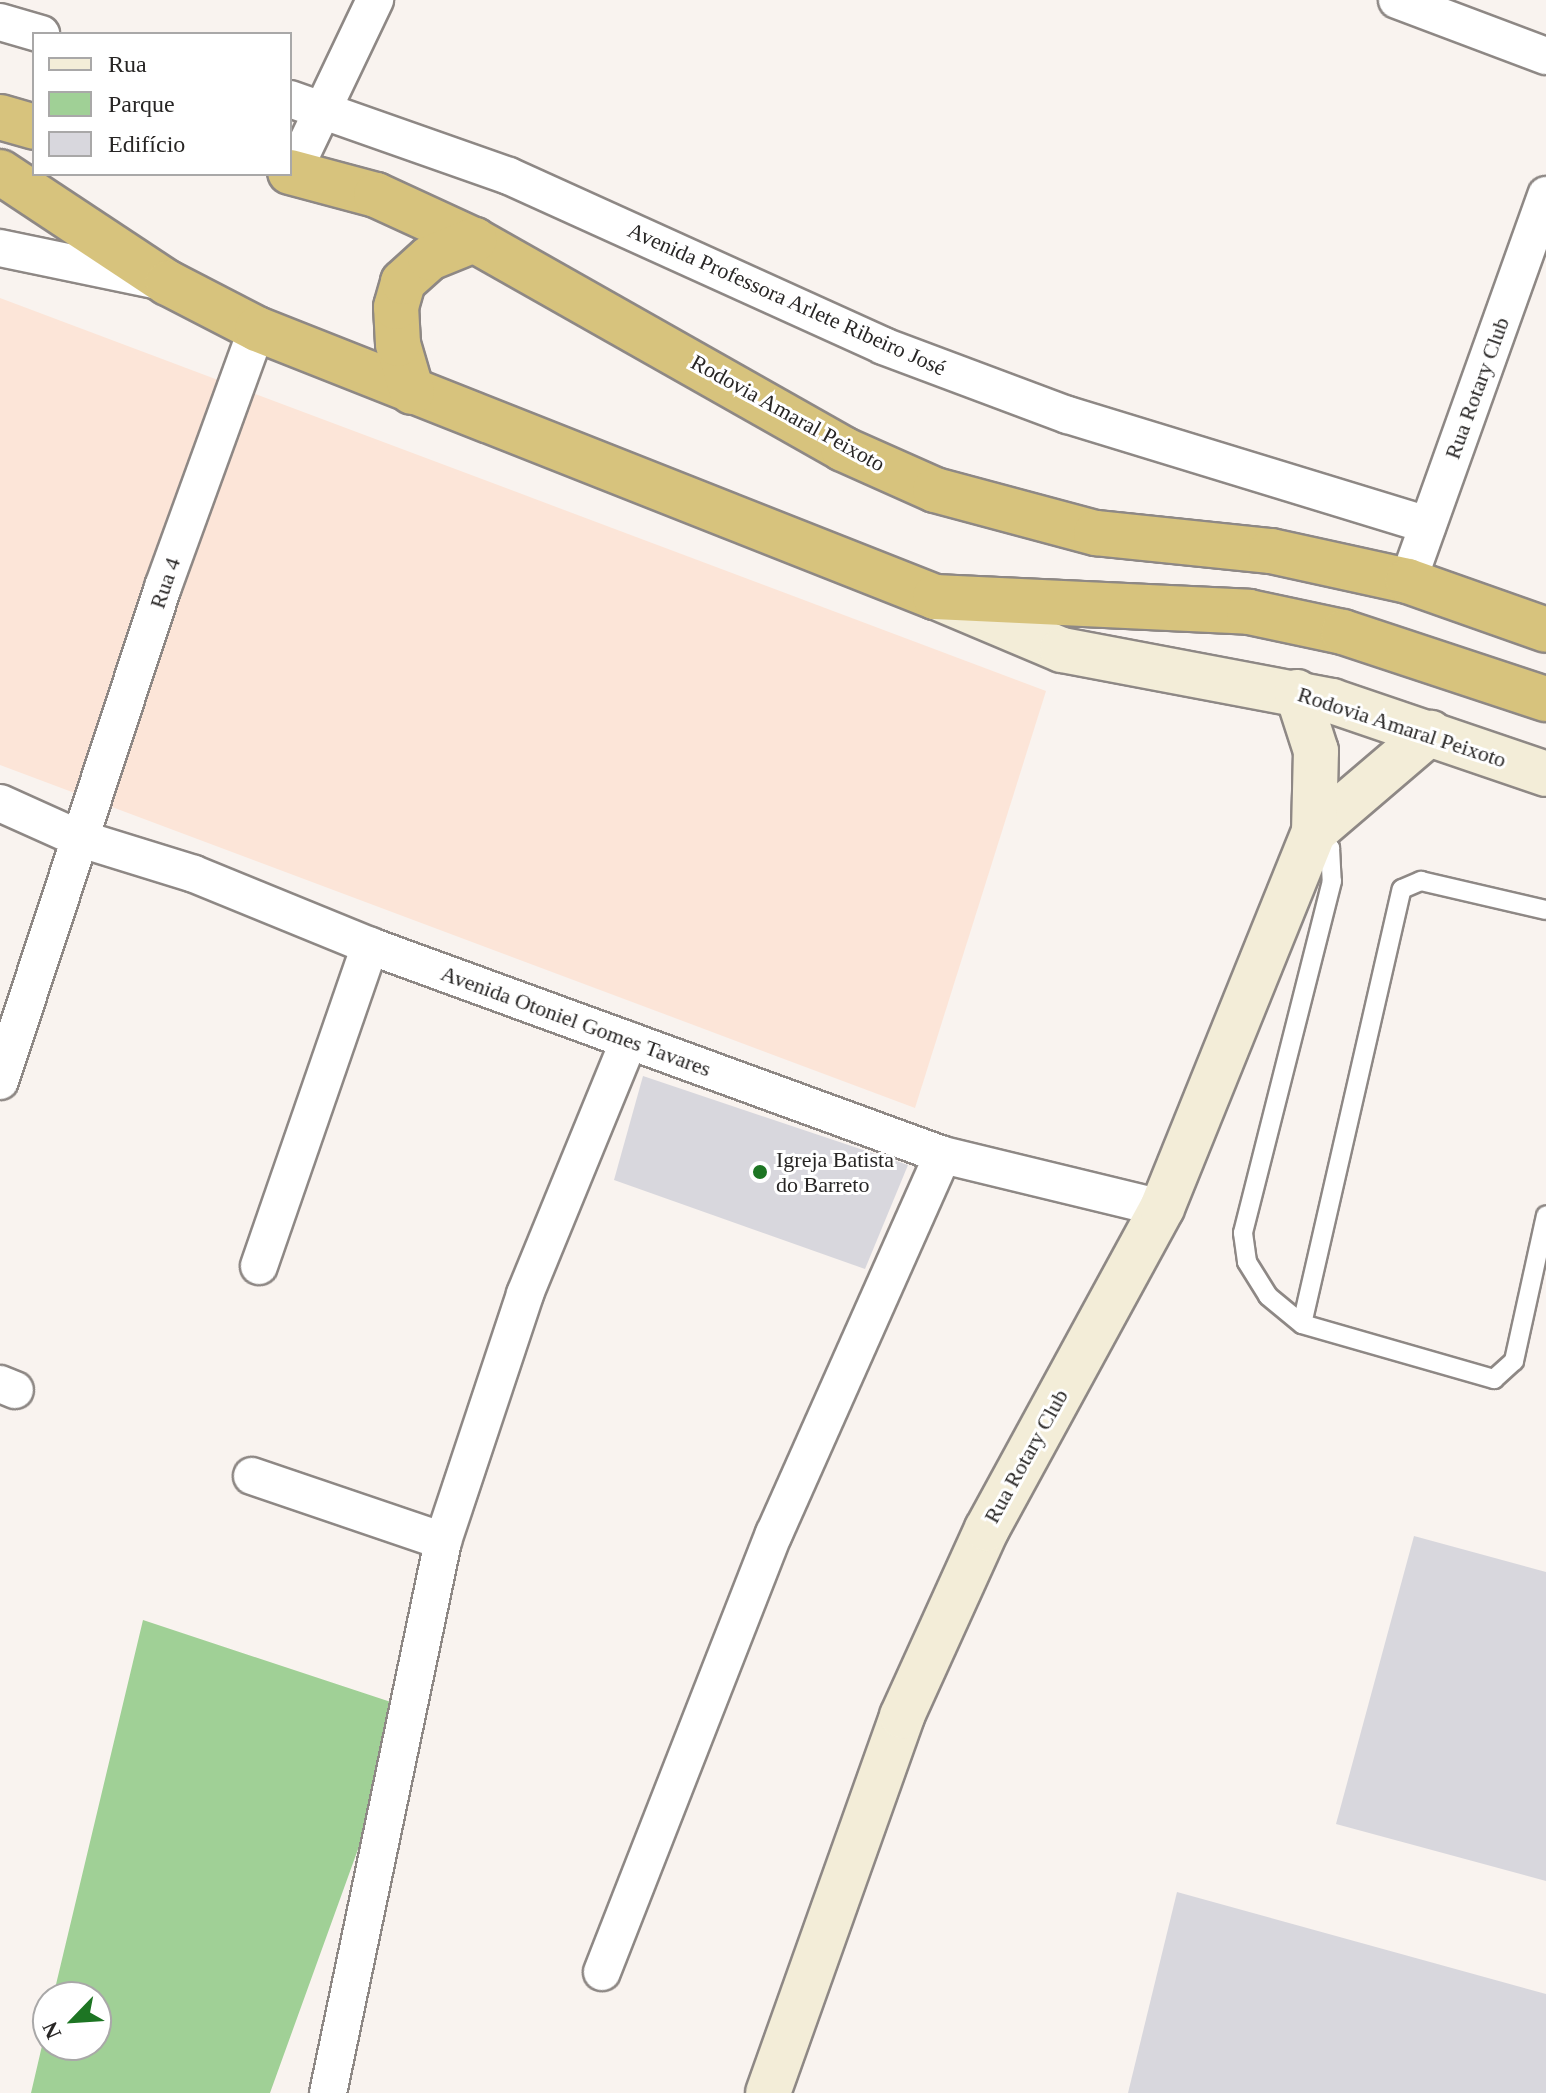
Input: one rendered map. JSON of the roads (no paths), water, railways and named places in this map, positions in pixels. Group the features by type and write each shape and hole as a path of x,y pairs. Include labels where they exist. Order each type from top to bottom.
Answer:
{"highway":[{"path":"0,117 32,126"},
{"name":"Rodovia Amaral Peixoto","path":"0,172 168,283 257,329 935,597 1249,612 1343,632 1546,699"},
{"name":"Rodovia Amaral Peixoto","path":"292,172 376,195 474,240 843,449 1013,514 1096,533 1271,551 1408,581 1546,630"},
{"path":"412,392 398,344 403,282 430,258 474,240"}],"street":[{"path":"292,170 327,109 375,0"},
{"path":"1397,0 1546,56"},
{"path":"0,22 34,32"},
{"name":"Avenida Professora Arlete Ribeiro José","path":"292,100 327,109 509,176 897,351 1068,415 1428,525"},
{"name":"Rua Rotary Club","path":"1408,581 1546,195"},
{"path":"0,248 168,283"},
{"name":"Rua 4","path":"0,1081 78,838 257,329"},
{"name":"Rodovia Amaral Peixoto","path":"935,597 1062,650 1297,692 1430,733 1546,774"},
{"name":"Rua Rotary Club","path":"768,2093 909,1702 987,1529 1162,1208 1314,832 1316,751 1297,692"},
{"name":"Rua Rotary Club","path":"1314,832 1430,733"},
{"name":"Avenida Otoniel Gomes Tavares","path":"0,803 78,838 194,874 370,946 943,1155 1162,1208"},
{"path":"259,1266 370,946"},
{"path":"328,2093 443,1541 525,1294 629,1040"},
{"path":"602,1972 774,1534 943,1155"},
{"path":"252,1476 443,1541"}],"lane":[{"path":"1314,832 1330,848 1332,881 1243,1233 1247,1262 1268,1296 1302,1324 1494,1379 1514,1361 1546,1215"},
{"path":"1302,1324 1402,889 1421,881 1546,910"}],"place":[{"name":"Igreja Batista do Barreto","path":"760,1172"}]}
